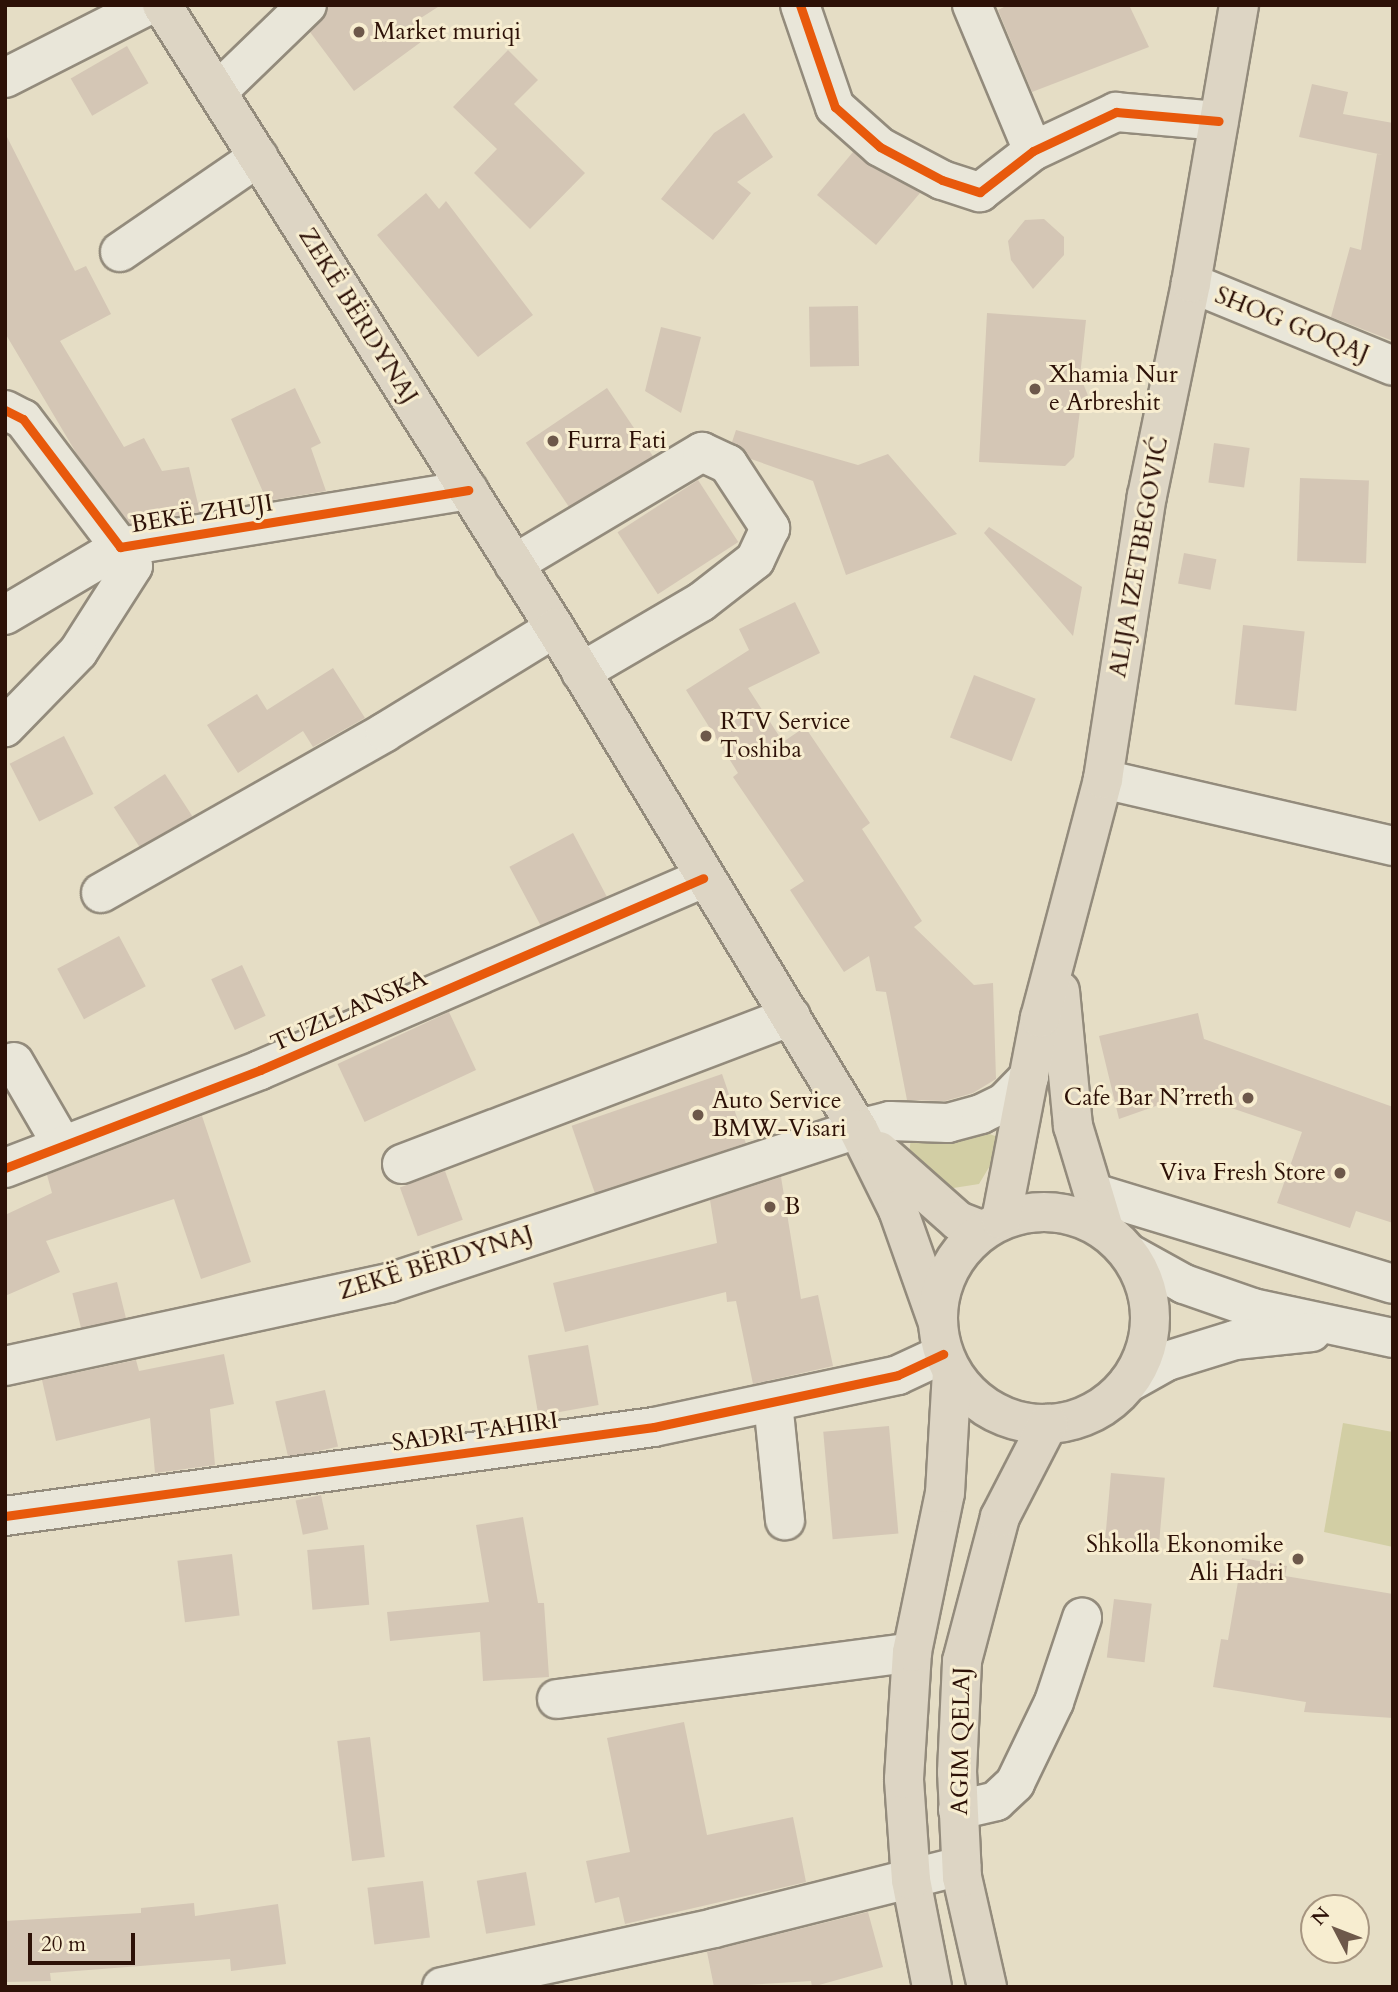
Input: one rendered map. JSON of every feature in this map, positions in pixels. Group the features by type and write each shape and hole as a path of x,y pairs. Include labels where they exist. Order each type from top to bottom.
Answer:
{"main road":[{"name":"ZEKË BËRDYNAJ","path":"162,5 555,628 703,878 791,1016 858,1129 898,1210 944,1350 980,1404 1001,1416 1048,1424 1079,1419 1106,1405 1128,1383 1145,1353 1151,1319 1146,1285 1110,1226"},
{"name":"ALIJA IZETBEGOVIĆ","path":"991,1225 1102,779 1147,496 1191,283 1239,5"},
{"name":"ALIJA IZETBEGOVIĆ","path":"1058,961 1073,1126 1110,1226"},
{"name":"ZEKË BËRDYNAJ","path":"858,1129 906,1178 958,1220 991,1225"},
{"path":"944,1350 941,1291 953,1262 991,1225 1036,1212 1071,1215 1110,1226"},
{"name":"AGIM QELAJ","path":"932,1987 911,1880 904,1779 912,1652 945,1493 944,1350"},
{"name":"AGIM QELAJ","path":"987,1987 961,1866 958,1810 962,1661 1000,1517 1048,1424"}],"street":[{"path":"5,78 149,5"},
{"path":"217,92 307,5"},
{"path":"800,5 835,107 880,147 942,180 980,192 1033,150 1116,112 1219,121"},
{"path":"972,5 1033,150"},
{"path":"120,252 258,157"},
{"name":"SHOG GOQAJ","path":"1191,283 1393,366"},
{"name":"BEKË ZHUJI","path":"5,410 23,419 120,547"},
{"path":"514,565 702,452 728,464 770,528 755,560 701,602 581,673"},
{"name":"BEKË ZHUJI","path":"5,615 120,547 468,491"},
{"path":"5,727 78,652 120,592 133,566 120,547"},
{"path":"101,893 385,732 555,628"},
{"path":"1102,779 1393,846"},
{"name":"TUZLLANSKA","path":"5,1168 61,1143 260,1070 703,878"},
{"path":"402,1164 791,1016"},
{"path":"14,1062 61,1143"},
{"path":"858,1129 890,1121 948,1123 981,1114 1004,1103 1029,1077"},
{"name":"ZEKË BËRDYNAJ","path":"5,1366 389,1283 858,1129"},
{"path":"1110,1226 1393,1284"},
{"path":"1110,1226 1184,1284 1253,1308 1393,1338"},
{"path":"1128,1383 1167,1362 1235,1340 1348,1329"},
{"name":"SADRI TAHIRI","path":"5,1516 654,1427 898,1375 944,1350"},
{"path":"773,1402 785,1520"},
{"path":"958,1810 996,1801 1015,1783 1054,1702 1082,1618"},
{"path":"557,1699 912,1652"},
{"path":"442,1987 911,1880 961,1866"}],"shaded area":[{"path":"981,1131 998,1137 1000,1149 979,1184 947,1189 909,1155 911,1137 939,1143"},
{"path":"1343,1423 1393,1432 1393,1547 1324,1532"}],"building":[{"path":"330,5 441,5 413,23 425,39 354,91 310,32"},
{"path":"1008,5 1129,5 1149,47 1032,92 998,10"},
{"path":"127,46 148,83 92,116 71,79"},
{"path":"508,50 538,80 514,104 585,173 530,229 474,173 497,149 453,107"},
{"path":"1312,84 1348,92 1343,114 1393,123 1393,341 1331,317 1350,247 1361,250 1377,154 1383,155 1299,137"},
{"path":"744,113 773,157 737,182 751,193 713,240 661,199 714,133"},
{"path":"5,133 75,271 86,266 111,314 60,341 124,447 144,438 162,471 189,467 200,512 129,523 78,456 5,333"},
{"path":"853,152 920,193 876,245 817,195"},
{"path":"426,193 439,209 446,201 533,315 478,357 377,235"},
{"path":"1044,219 1064,237 1064,255 1033,289 1011,260 1008,241 1025,220"},
{"path":"858,306 859,366 810,367 809,307"},
{"name":"Xhamia Nur e Arbreshit","path":"987,313 1086,320 1080,376 1089,398 1080,410 1074,457 1065,466 979,462"},
{"path":"661,327 701,337 681,413 645,391"},
{"path":"295,388 321,443 311,448 326,491 267,501 231,419"},
{"path":"607,388 653,456 572,511 526,443"},
{"path":"736,430 858,465 888,454 957,534 846,575 813,481 751,459 732,442"},
{"path":"1214,443 1250,448 1244,488 1208,483"},
{"path":"1300,478 1369,480 1366,563 1297,561"},
{"path":"698,480 738,542 658,594 617,532"},
{"path":"989,527 1082,587 1073,636 984,533"},
{"path":"1184,553 1216,559 1210,590 1178,583"},
{"path":"795,602 820,653 748,688 783,742 805,727 870,823 862,829 922,921 914,927 974,985 993,983 996,1079 973,1093 945,1101 907,1100 886,992 876,991 869,956 844,972 790,890 804,881 733,777 738,773 686,690 749,650 739,629"},
{"path":"1243,625 1305,631 1296,711 1235,705"},
{"path":"333,668 365,718 313,747 303,731 238,773 207,725 257,694 267,710"},
{"path":"974,675 1036,699 1012,761 950,738"},
{"path":"64,736 94,794 39,822 10,764"},
{"path":"165,774 192,816 141,849 114,807"},
{"path":"573,833 607,897 543,930 509,867"},
{"path":"119,936 146,986 84,1019 57,969"},
{"path":"242,965 266,1016 235,1030 211,979"},
{"path":"449,1012 476,1070 365,1122 338,1064"},
{"path":"1198,1013 1204,1039 1393,1107 1393,1223 1356,1211 1350,1228 1277,1203 1302,1132 1190,1094 1119,1119 1099,1036"},
{"path":"722,1074 746,1143 595,1195 572,1126"},
{"path":"202,1116 251,1262 201,1279 174,1199 46,1241 60,1272 5,1296 5,1215 52,1193 47,1175"},
{"path":"445,1171 463,1220 418,1236 400,1187"},
{"path":"781,1177 801,1299 818,1295 833,1366 753,1384 736,1301 727,1302 726,1292 565,1332 553,1283 717,1243 710,1200"},
{"path":"117,1282 126,1318 81,1329 72,1293"},
{"path":"588,1345 599,1405 539,1416 528,1356"},
{"path":"224,1354 234,1404 210,1409 215,1465 155,1473 150,1418 56,1441 42,1380 136,1360 139,1371"},
{"path":"325,1390 338,1447 288,1458 275,1401"},
{"path":"889,1426 898,1534 833,1539 823,1432"},
{"path":"1111,1473 1165,1478 1159,1546 1105,1542"},
{"path":"321,1495 328,1529 303,1535 296,1500"},
{"path":"523,1517 538,1603 544,1603 549,1677 483,1681 480,1632 390,1641 387,1612 489,1602 476,1525"},
{"path":"364,1545 369,1605 312,1610 307,1550"},
{"path":"232,1554 240,1616 185,1622 177,1561"},
{"name":"Shkolla Ekonomike Ali Hadri","path":"1242,1558 1287,1566 1285,1576 1393,1594 1393,1718 1304,1712 1306,1702 1213,1687 1221,1639 1228,1640"},
{"path":"1114,1599 1152,1604 1145,1662 1107,1658"},
{"path":"684,1722 707,1835 793,1817 806,1882 625,1924 619,1897 595,1903 586,1861 630,1852 607,1738"},
{"path":"370,1737 385,1857 352,1861 337,1741"},
{"path":"526,1872 535,1925 486,1934 477,1881"},
{"path":"423,1881 430,1938 374,1944 367,1888"},
{"path":"194,1903 195,1916 278,1904 286,1964 231,1971 230,1959 50,1973 51,1981 5,1982 5,1921 141,1913 141,1908"},
{"path":"868,1912 883,1967 812,1987 811,1981 714,1987 707,1952"}],"cycle path":[{"path":"800,5 835,107 880,147 942,180 980,192 1033,151 1116,112 1219,121"},
{"path":"5,410 23,419 120,547 468,490"},
{"path":"5,1168 260,1070 703,878"},
{"path":"5,1516 654,1427 898,1375 943,1354"}],"place":[{"name":"Market muriqi","path":"359,32"},
{"name":"Xhamia Nur e Arbreshit","path":"1035,389"},
{"name":"Furra Fati","path":"553,441"},
{"name":"RTV Service Toshiba","path":"706,736"},
{"name":"Cafe Bar N’rreth","path":"1248,1098"},
{"name":"Auto Service BMW-Visari","path":"698,1115"},
{"name":"Viva Fresh Store","path":"1340,1173"},
{"name":"B","path":"770,1207"},
{"name":"Shkolla Ekonomike Ali Hadri","path":"1298,1559"}]}
